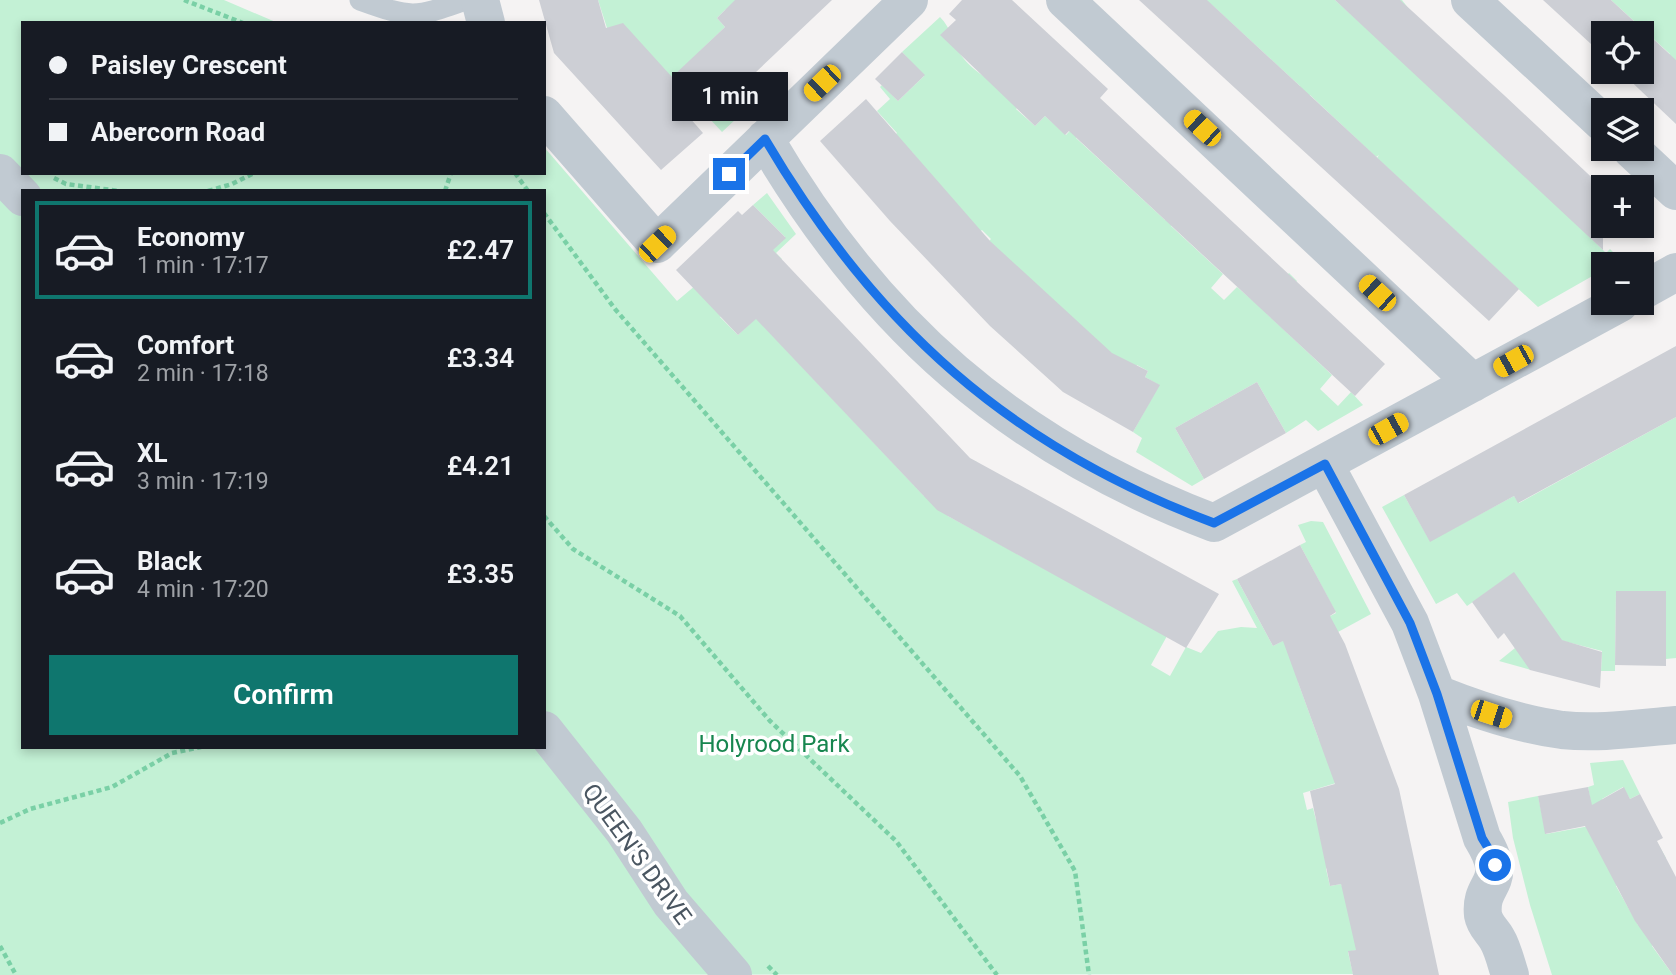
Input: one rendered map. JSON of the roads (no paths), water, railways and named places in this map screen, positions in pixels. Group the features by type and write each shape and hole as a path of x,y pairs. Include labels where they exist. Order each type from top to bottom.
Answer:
{"street":[{"path":"480,0 485,21"},
{"path":"546,117 657,244 909,0"},
{"path":"1065,0 1473,383"},
{"path":"1470,0 1591,112"},
{"path":"765,139 822,230 845,260 897,320 950,370 995,406 1085,464 1156,500 1214,523 1598,315"},
{"path":"1644,161 1676,191"},
{"path":"0,173 21,195"},
{"path":"1654,284 1676,272"},
{"path":"1325,464 1410,623 1437,694 1482,838 1493,856 1494,880 1485,900 1483,917 1485,924 1498,940 1510,975"},
{"path":"1437,694 1515,722 1563,730 1674,730"},
{"name":"QUEEN'S DRIVE","path":"546,733 624,831 671,904 733,975"}],"lane":[{"path":"360,0 400,15 422,16 466,0"}],"park label":[{"name":"Holyrood Park","path":"774,744"}]}
